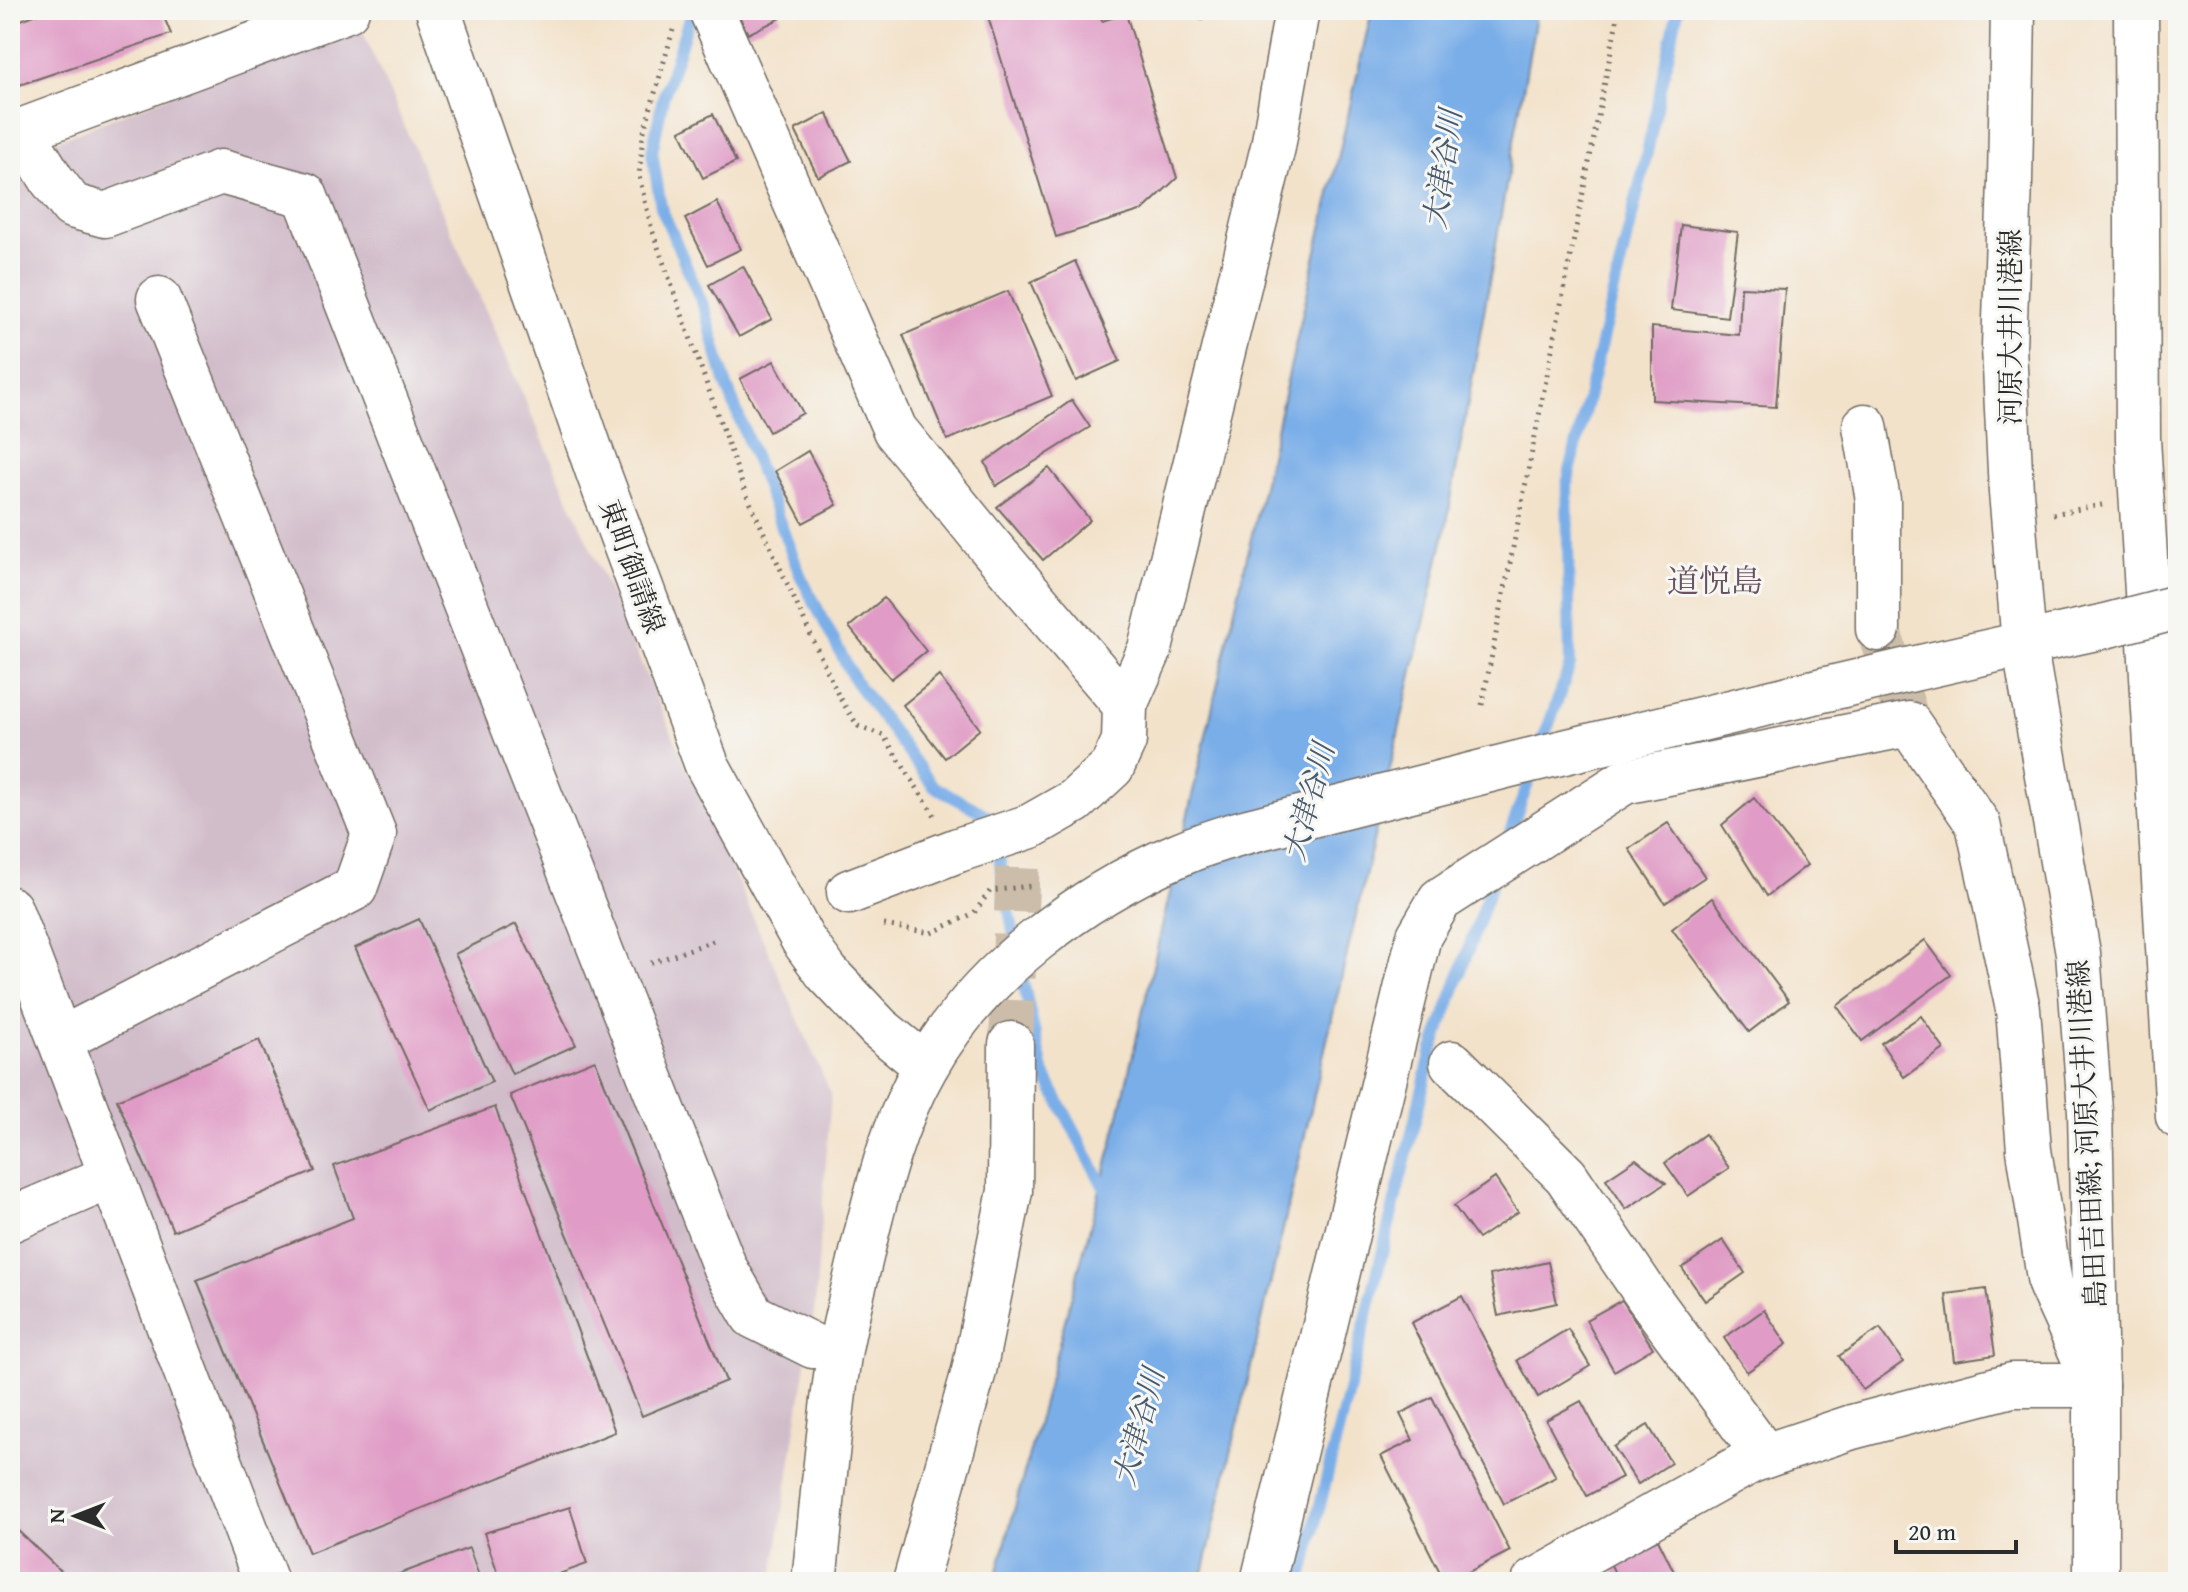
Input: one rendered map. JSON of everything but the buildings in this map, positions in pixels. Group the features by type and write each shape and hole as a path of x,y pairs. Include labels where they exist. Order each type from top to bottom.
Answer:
{"street":[{"path":"347,10 16,133 72,206 105,215 221,172 305,195 725,1268 753,1316 813,1346"},
{"name":"東町御請線","path":"438,10 598,472 707,765 803,940 827,973 879,1028 926,1066"},
{"path":"849,892 958,850 1020,844 1112,767 1124,741 1125,705 1154,634 1273,147 1297,10"},
{"name":"河原大井川港線","path":"2013,10 2004,347 2017,579 2024,643"},
{"path":"2136,10 2138,439 2178,1116"},
{"path":"693,15 895,430 1125,705"},
{"path":"60,1040 355,888 374,834 159,299"},
{"path":"1865,426 1878,500 1878,629"},
{"path":"814,1582 839,1352 881,1172 900,1118 926,1066 954,1025 994,979 1072,912 1127,880 1181,854 1239,834 1442,782 2178,607"},
{"name":"島田吉田線; 河原大井川港線","path":"2024,643 2078,953 2090,1111 2096,1385 2096,1582"},
{"path":"1263,1582 1419,936 1440,900 1624,782 1909,724 1978,824 2018,1009 2029,1150 2050,1284 2096,1385 2012,1385 1852,1427 1765,1456 1534,1582"},
{"path":"10,909 266,1582"},
{"path":"915,1582 974,1371 1010,1191 1011,1044"},
{"path":"1452,1063 1566,1176 1648,1297 1765,1456"},
{"path":"10,1220 112,1176"}],"path":[{"path":"1482,705 1619,10"},
{"path":"693,15 643,135 639,176 652,230 744,489 839,697 858,726 883,735 958,850"},
{"path":"2049,515 2108,504"},
{"path":"612,977 716,940"}],"shaded area":[{"path":"358,21 831,1094 815,1305 772,1582 10,1582 10,159"}],"water":[{"name":"大津谷川","path":"1372,10 1537,10 1446,528 1201,1582 995,1582 1113,1141"}],"waterway":[{"path":"692,10 663,98 652,152 661,207 705,310 725,381 801,577 855,681 933,786 992,818 994,828"},
{"path":"1540,749 1570,665 1567,484 1642,175 1678,10"},
{"path":"1506,843 1533,770"},
{"path":"997,846 1016,946"},
{"path":"1301,1582 1431,1055 1492,883"},
{"path":"1020,968 1043,1071 1108,1195"}],"tunnel":[{"path":"1878,629 1909,724"},
{"path":"1011,1044 1018,858"}],"district":[{"name":"道悦島","path":"1715,580"}]}
